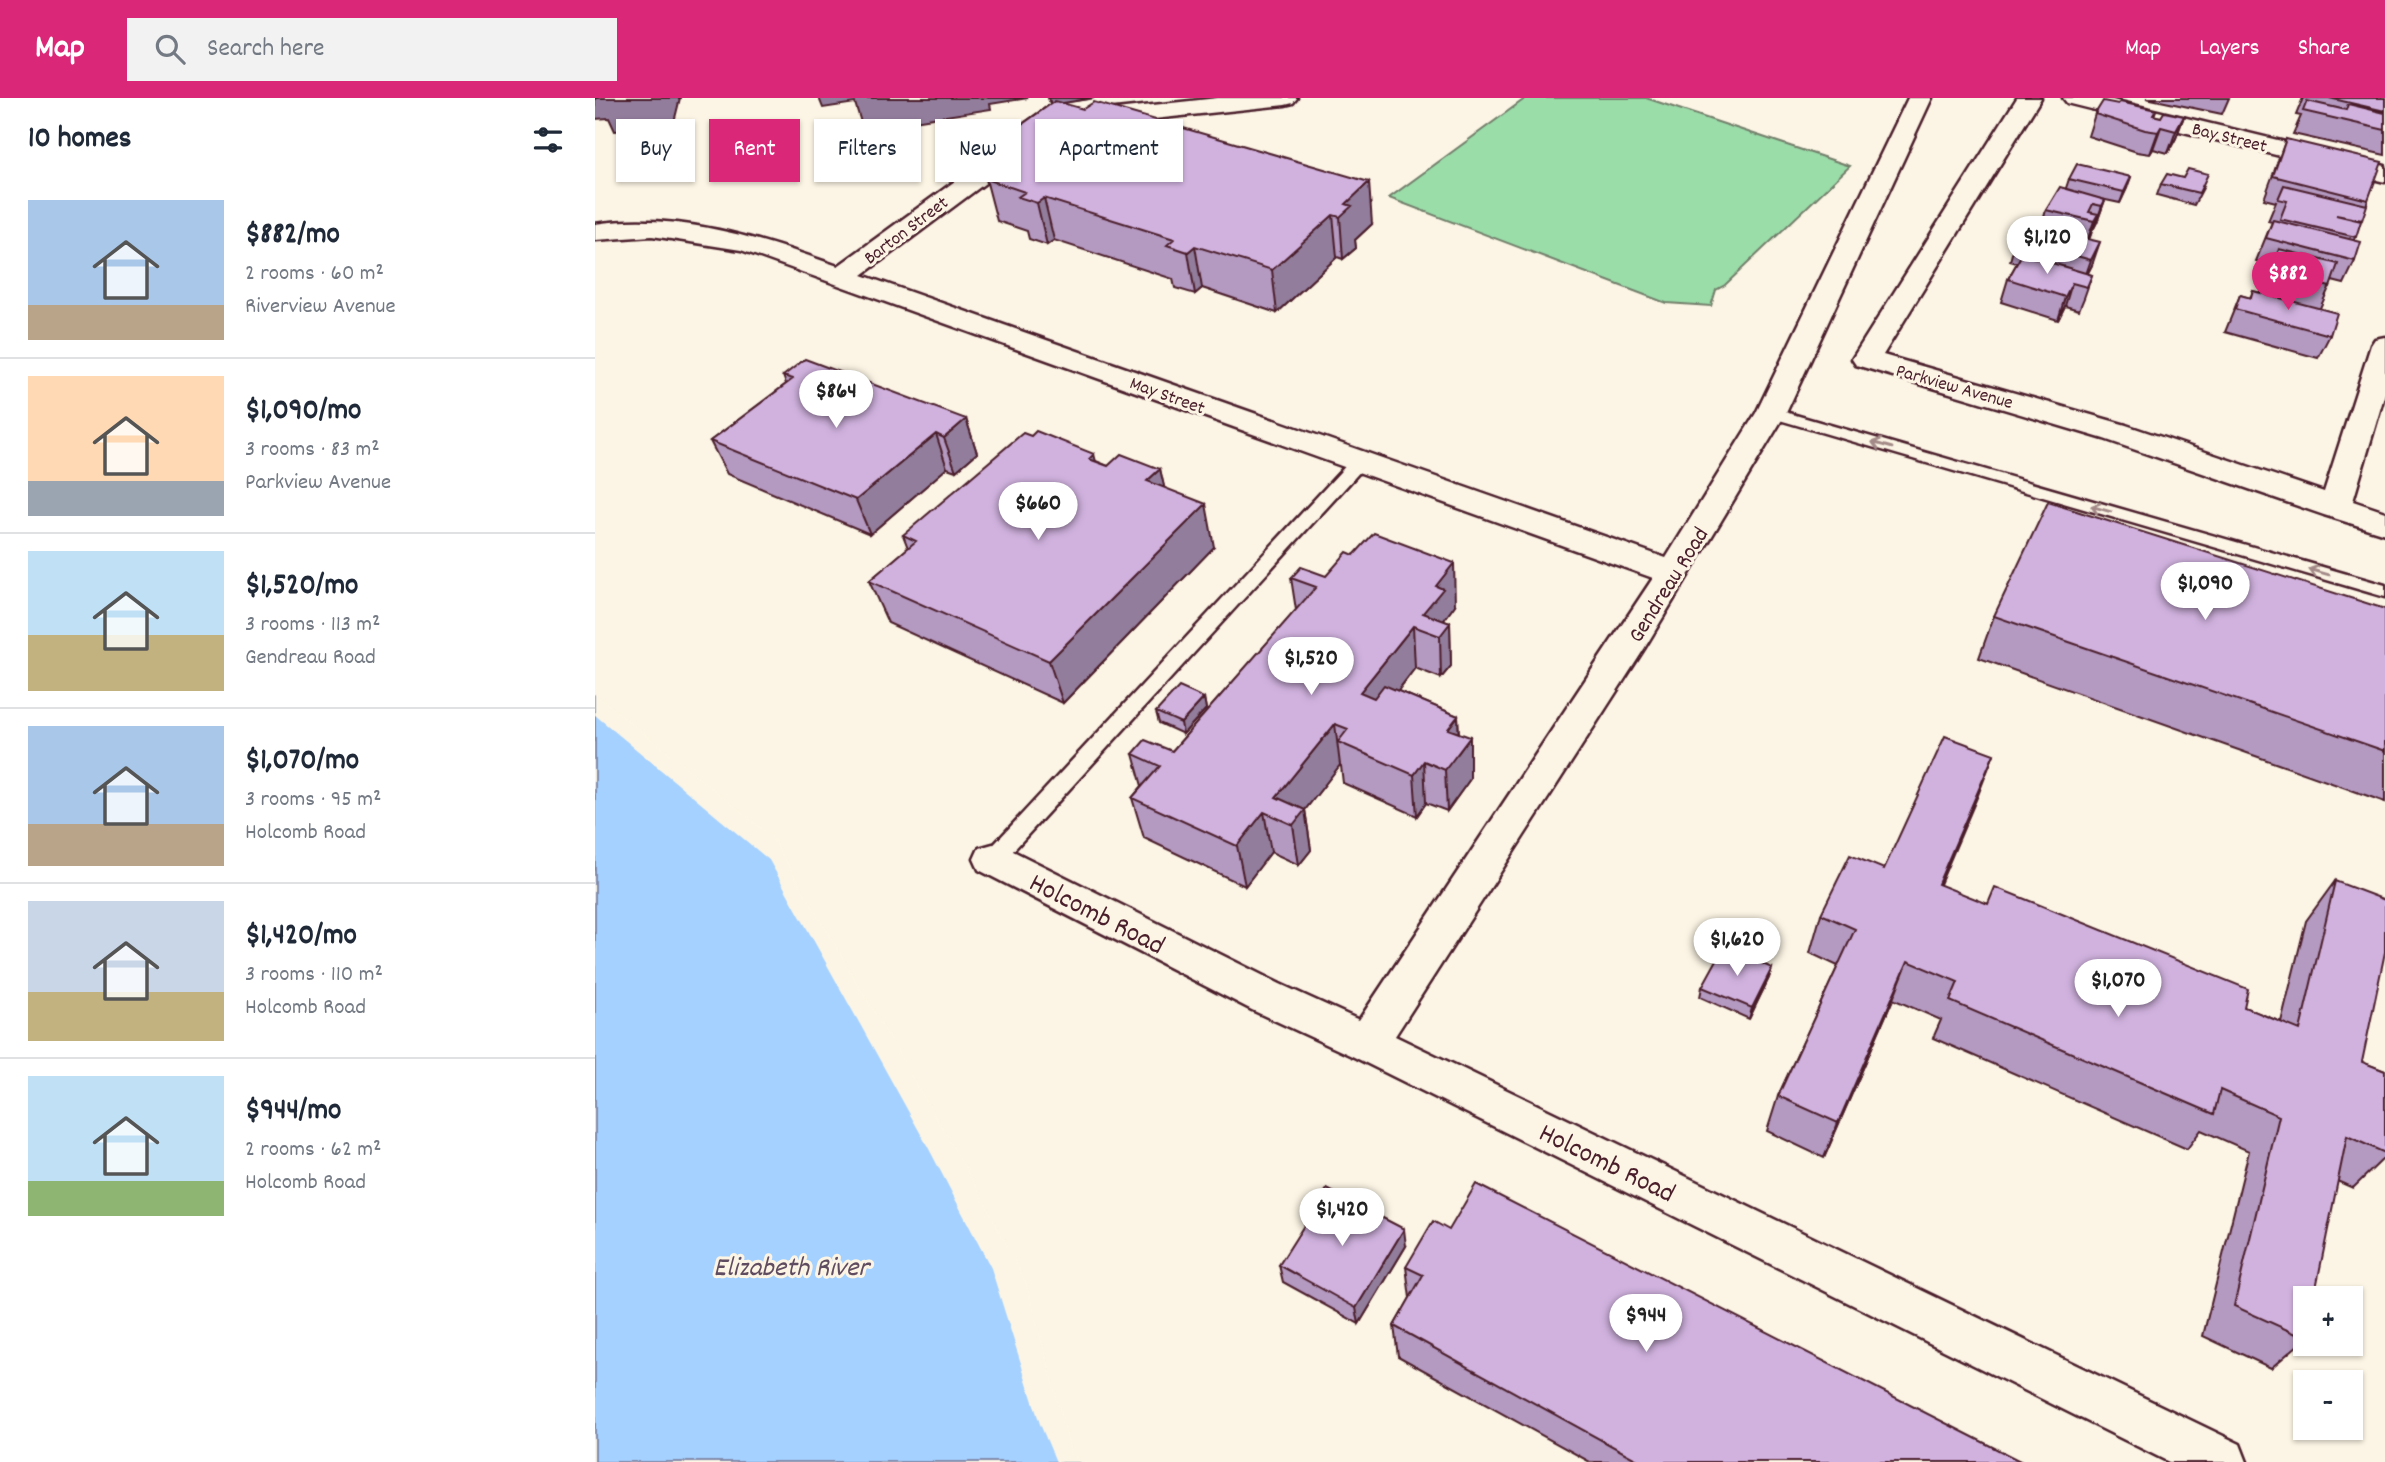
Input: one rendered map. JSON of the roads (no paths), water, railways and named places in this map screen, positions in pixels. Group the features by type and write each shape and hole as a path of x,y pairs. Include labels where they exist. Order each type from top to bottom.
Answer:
{"street":[{"name":"Barton Street","path":"841,277 1057,122 1286,98"},
{"name":"Gendreau Road","path":"1367,1043 1674,573 1771,413 1920,98"},
{"name":"Parkview Avenue","path":"2029,98 1866,359 2115,432 2335,508"},
{"name":"Bay Street","path":"2075,98 2385,174"},
{"name":"May Street","path":"595,232 614,228 658,227 747,243 1674,573"},
{"path":"2385,345 2335,508 2385,523"},
{"name":"Holcomb Road","path":"993,859 1266,997 1367,1043 2222,1462"}],"lane":[{"path":"1771,413 2385,591"},
{"path":"993,859 1359,462"}],"water":[{"name":"Elizabeth River","path":"595,696 769,838 976,1192 1069,1455 1078,1462 595,1462"}]}
